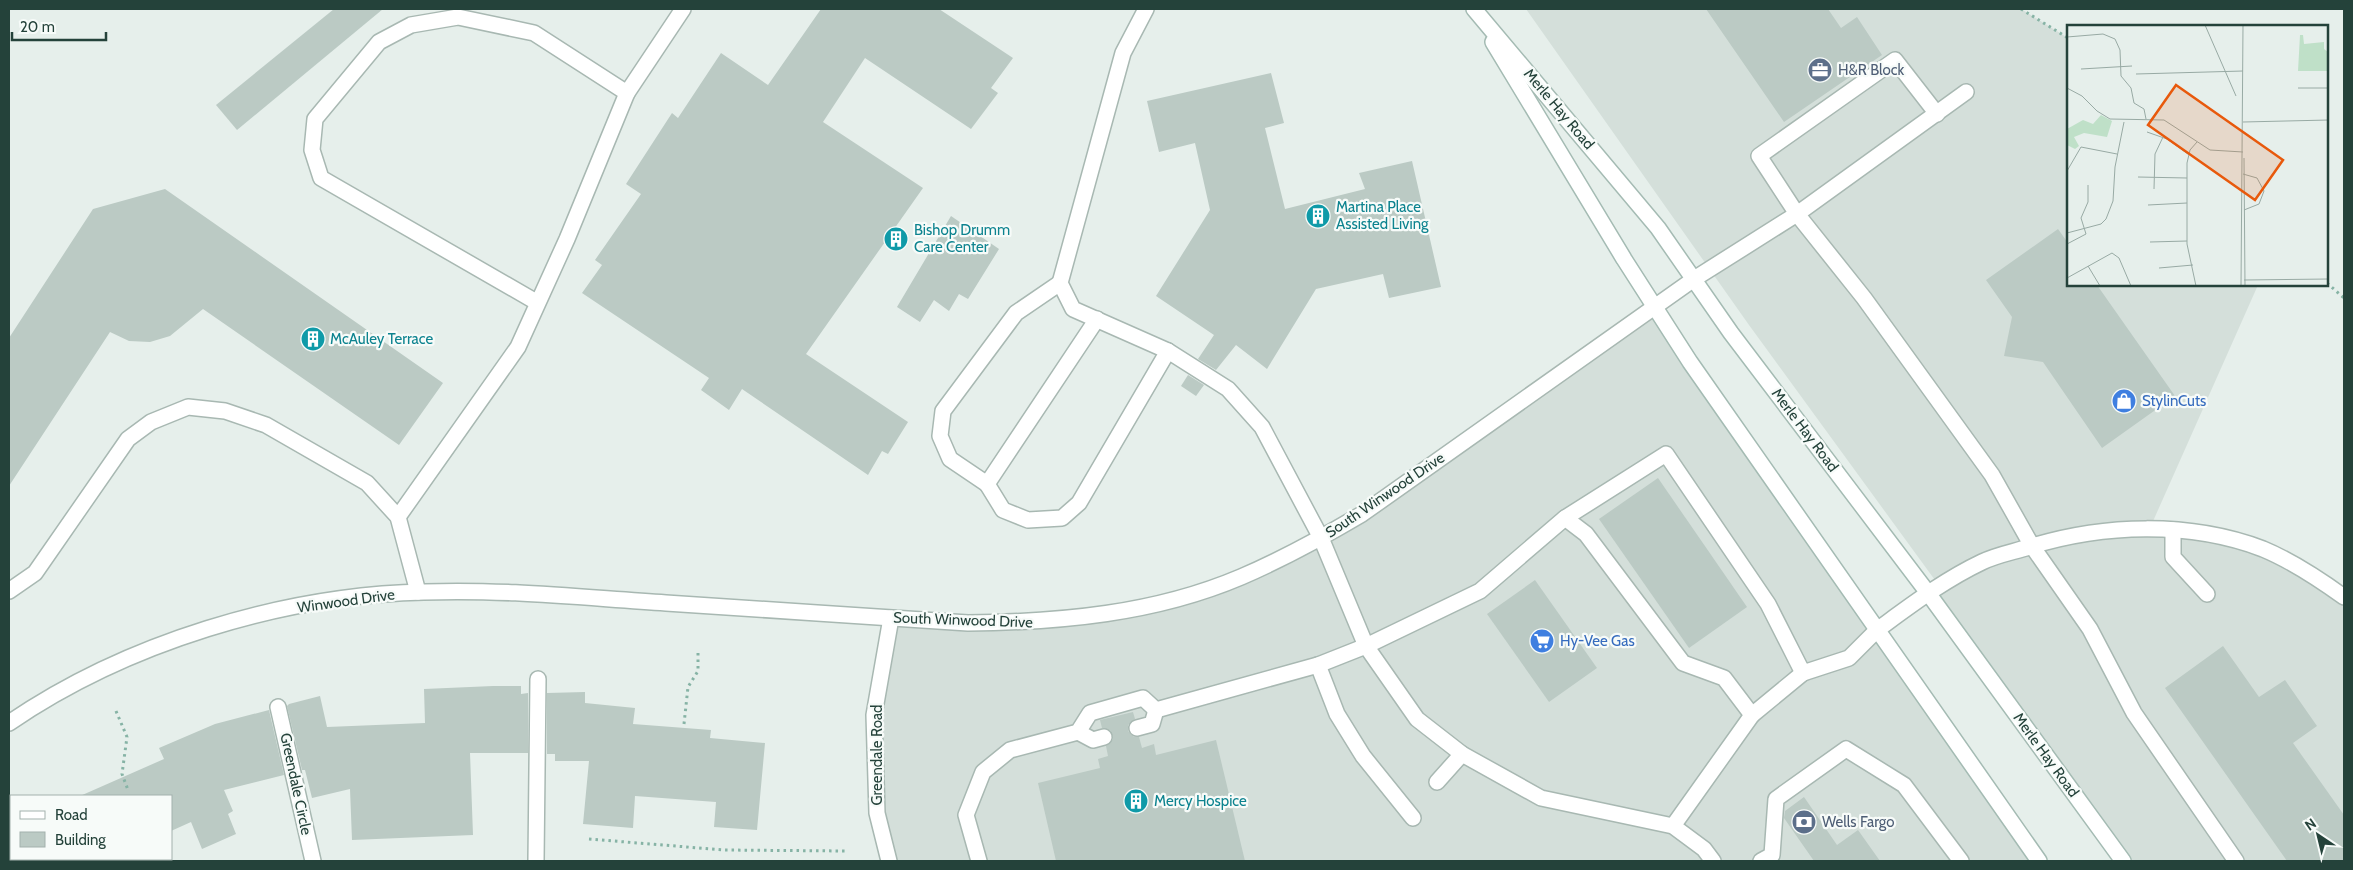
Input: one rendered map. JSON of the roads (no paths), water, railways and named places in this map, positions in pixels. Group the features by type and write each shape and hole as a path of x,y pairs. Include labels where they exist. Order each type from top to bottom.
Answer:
{"street":[{"path":"398,517 518,347 627,93 683,9"},
{"path":"1146,9 1123,53 1060,283 1016,313 943,411 940,436 950,459 987,484 1003,510 1028,520 1062,518 1079,503 1168,351"},
{"name":"Merle Hay Road","path":"1473,9 1658,228 1731,333 1928,593 2123,861"},
{"name":"Merle Hay Road","path":"1473,9 1624,259 1690,362 2038,861"},
{"path":"538,303 321,178 312,150 315,119 380,42 411,25 458,17 534,33 627,93"},
{"path":"1937,114 1895,60 1759,156 1797,214 1847,275 1992,475 2032,546 2090,629 2134,713 2236,861"},
{"name":"South Winwood Drive","path":"706,606 968,623 1038,622 1107,614 1174,600 1240,578 1321,538 1362,514 1694,279 1797,214 1966,92"},
{"path":"1060,283 1073,308 1168,351 1228,389 1262,427 1321,538 1366,646 1417,719 1462,754 1541,798 1673,826 1704,848 1713,861"},
{"path":"987,484 1097,319"},
{"path":"9,591 35,573 128,439 152,422 188,407 225,411 266,425 367,483 398,517 418,592"},
{"path":"1156,710 1318,665 1366,646 1480,591 1565,518 1666,454 1768,604 1803,673"},
{"path":"1565,518 1586,534 1683,663 1724,678 1752,715"},
{"path":"1673,826 1752,715 1803,673 1850,658 1877,630 1928,593 1982,562 2064,536 2150,528 2202,532 2263,549 2320,579 2344,597"},
{"path":"2173,530 2173,557 2207,594"},
{"name":"Winwood Drive","path":"9,723 95,674 173,640 256,615 340,599 418,592 512,593 706,606"},
{"name":"Greendale Road","path":"889,861 877,813 874,715 891,618"},
{"path":"1318,665 1337,714 1352,739 1363,756 1413,818"},
{"path":"536,861 538,678"},
{"path":"979,861 966,815 983,772 1010,750 1078,732 1090,713 1143,698 1156,710"},
{"name":"Greendale Circle","path":"278,707 313,861"},
{"path":"1137,728 1152,724 1156,710"},
{"path":"1078,732 1093,740 1104,737"},
{"path":"1761,861 1772,855 1776,799 1846,749 1904,785 1961,861"},
{"path":"1437,782 1462,754"}],"place":[{"name":"H&R Block","path":"1820,70"},
{"name":"Martina Place Assisted Living","path":"1318,216"},
{"name":"Bishop Drumm Care Center","path":"896,239"},
{"name":"McAuley Terrace","path":"313,339"},
{"name":"StylinCuts","path":"2124,401"},
{"name":"Hy-Vee Gas","path":"1542,641"},
{"name":"Mercy Hospice","path":"1136,801"},
{"name":"Wells Fargo","path":"1804,822"}]}
